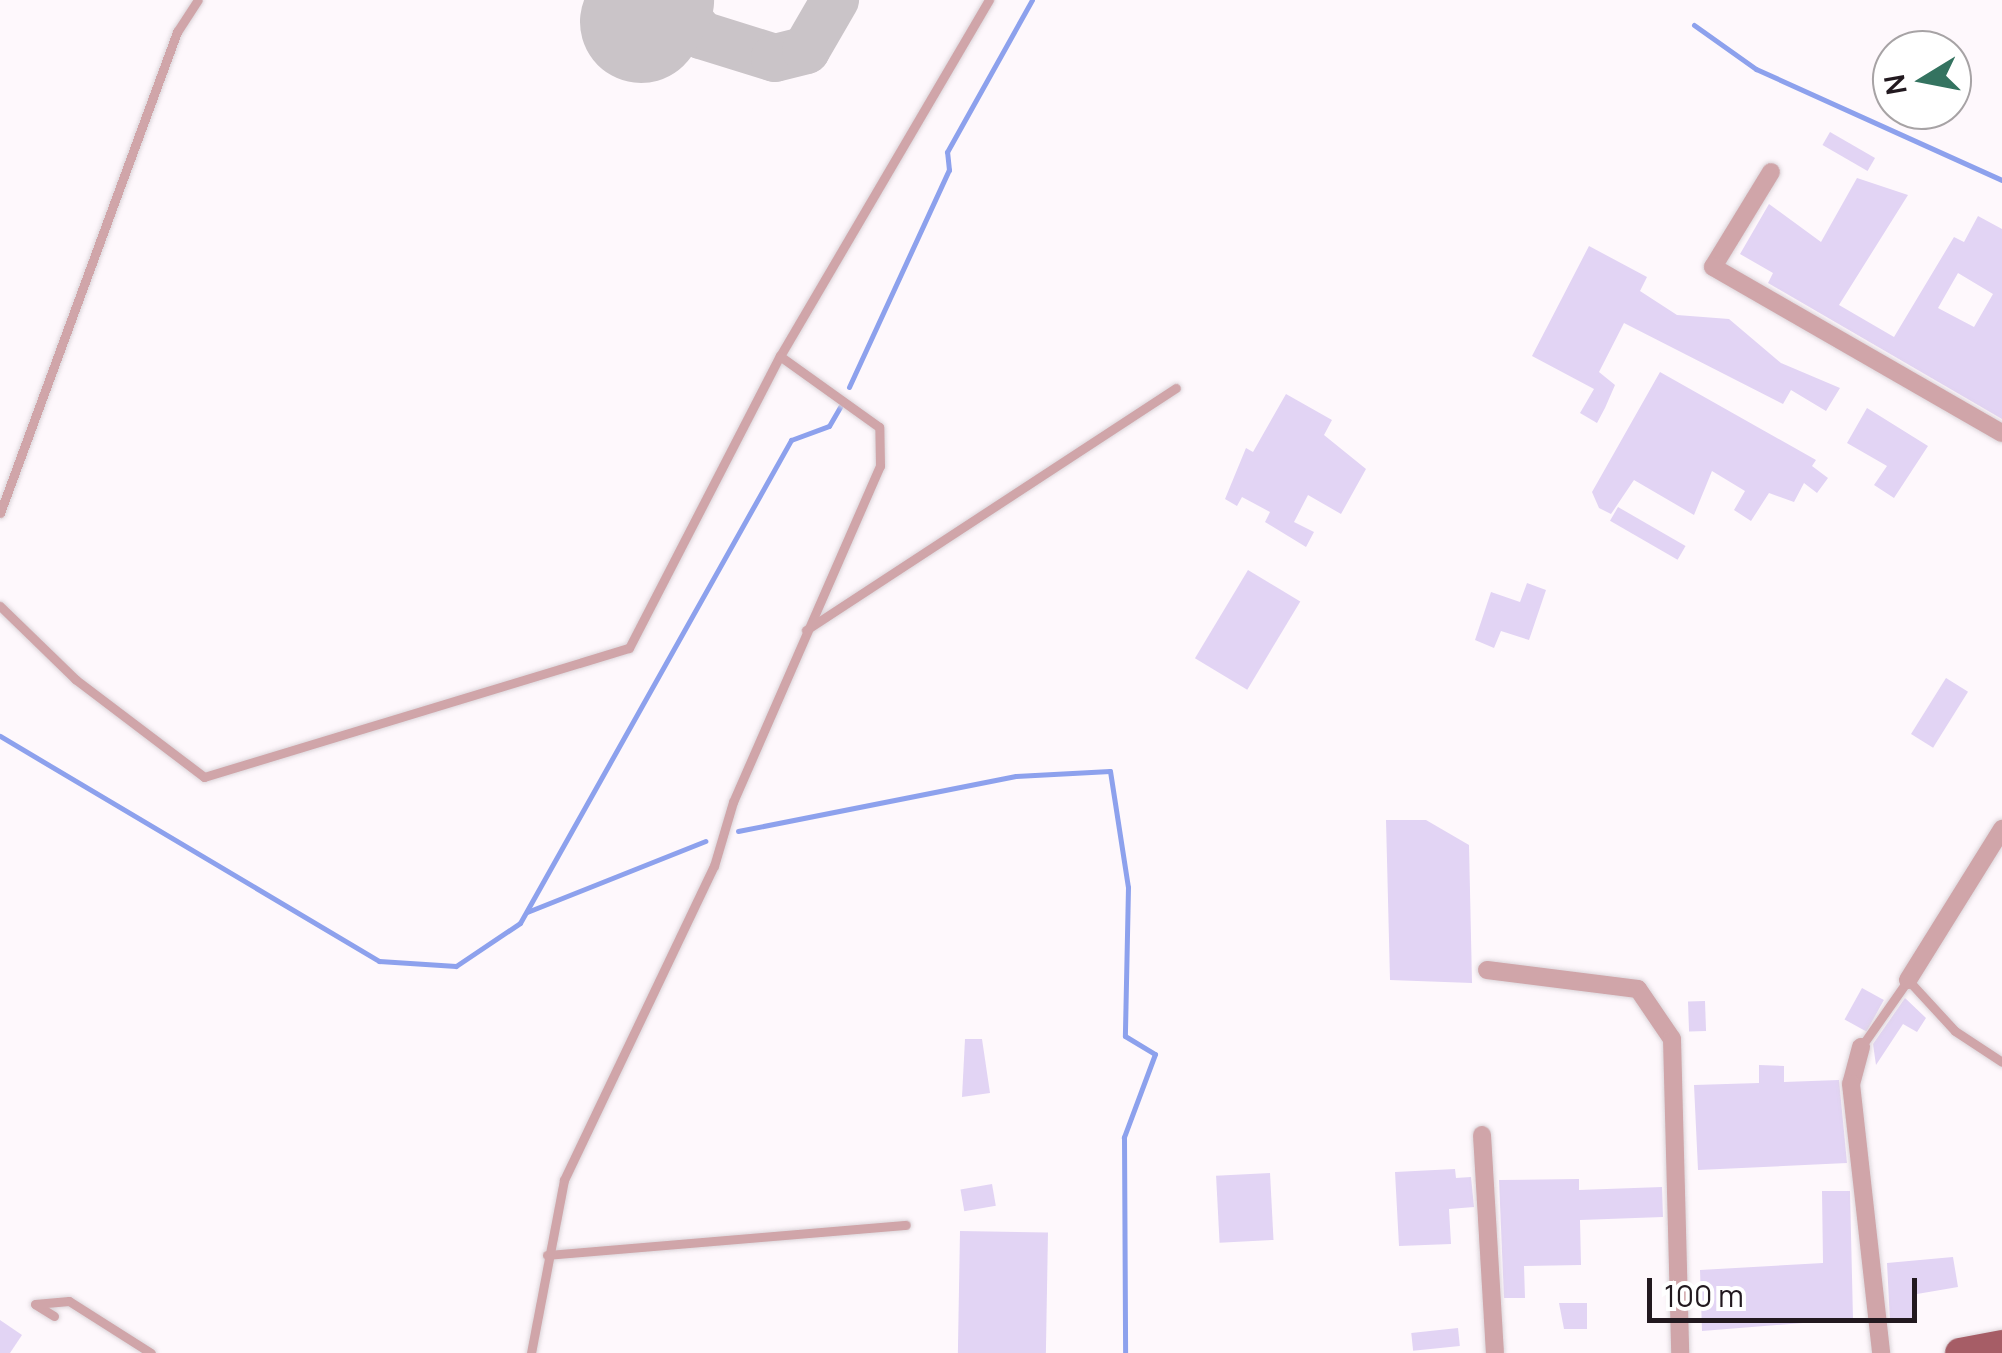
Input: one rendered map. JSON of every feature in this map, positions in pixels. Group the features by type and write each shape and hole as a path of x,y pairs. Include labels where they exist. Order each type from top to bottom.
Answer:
{"main road":[{"path":"1960,1353 2002,1345"}],"street":[{"path":"1772,172 1713,268 2002,433"},
{"path":"1908,980 2002,829"},
{"path":"1487,970 1638,988 1672,1039 1680,1353"},
{"path":"1860,1046 1851,1084 1881,1353"},
{"path":"1482,1135 1494,1353"}],"lane":[{"path":"0,513 177,32 198,0"},
{"path":"0,606 75,680 204,777 629,648 780,356 988,0"},
{"path":"531,1353 564,1180 714,866 804,631 872,496 885,440 860,409 780,356"},
{"path":"804,631 1176,388"},
{"path":"1860,1046 1908,980 1955,1032 2002,1062"},
{"path":"547,1256 906,1224"},
{"path":"54,1316 35,1304 69,1301 152,1353"}],"building":[{"path":"1830,132 1875,158 1868,171 1822,145"},
{"path":"1857,178 1908,195 1839,305 1894,337 1954,237 1964,242 1978,216 2002,229 2002,419 1768,283 1773,273 1740,254 1769,204 1821,242","holes":["1958,273 1993,294 1974,327 1938,308"]},
{"path":"1589,246 1647,277 1640,291 1677,315 1729,319 1781,363 1840,388 1826,411 1791,390 1783,404 1624,323 1599,372 1615,385 1605,408 1597,423 1580,413 1594,389 1532,356"},
{"path":"1660,372 1816,460 1812,466 1828,478 1817,493 1804,483 1794,502 1769,493 1751,521 1734,510 1745,491 1712,471 1694,515 1634,480 1611,514 1599,508 1592,492"},
{"path":"1286,394 1332,420 1324,435 1366,469 1341,514 1308,495 1294,522 1314,532 1306,547 1265,522 1270,512 1242,497 1237,506 1225,499 1246,448 1253,452"},
{"path":"1867,408 1928,446 1894,498 1874,485 1887,466 1847,443"},
{"path":"1618,507 1686,546 1678,560 1610,521"},
{"path":"1248,570 1300,601 1247,690 1195,658"},
{"path":"1527,583 1546,590 1529,640 1501,631 1494,648 1475,640 1491,592 1520,602"},
{"path":"1946,678 1968,692 1933,748 1911,734"},
{"path":"1386,820 1426,820 1469,845 1472,983 1390,980"},
{"path":"1862,988 1884,1000 1866,1032 1845,1019"},
{"path":"1905,998 1926,1018 1917,1032 1903,1024 1876,1065 1873,1044"},
{"path":"1705,1001 1706,1031 1689,1032 1688,1002"},
{"path":"965,1039 982,1039 990,1093 962,1097"},
{"path":"1759,1065 1784,1066 1784,1082 1839,1080 1847,1163 1698,1170 1694,1085 1759,1083"},
{"path":"1455,1169 1456,1178 1471,1177 1474,1207 1449,1209 1451,1244 1399,1246 1395,1172"},
{"path":"1270,1173 1274,1240 1220,1243 1216,1176"},
{"path":"1579,1179 1579,1190 1662,1187 1663,1217 1580,1220 1581,1265 1524,1266 1525,1298 1504,1298 1499,1180"},
{"path":"992,1184 996,1206 964,1211 960,1190"},
{"path":"1822,1191 1850,1191 1853,1319 1702,1331 1700,1270 1823,1263"},
{"path":"960,1231 1048,1233 1046,1353 958,1353"},
{"path":"1953,1257 1958,1287 1917,1294 1917,1321 1890,1321 1887,1263"},
{"path":"1559,1303 1587,1303 1587,1329 1564,1329"},
{"path":"0,1320 22,1335 10,1353 0,1353"},
{"path":"1458,1328 1460,1346 1413,1351 1411,1333"}],"waterway":[{"path":"849,387 949,170 947,152 1032,0"},
{"path":"1694,25 1756,69 2002,180"},
{"path":"0,736 379,961 456,966 520,923 791,440 829,426 840,407"},
{"path":"738,831 1016,776 1110,771 1128,887 1125,1036 1155,1054 1124,1137 1125,1353"},
{"path":"527,912 705,841"}],"taxiway":[{"path":"673,0 701,35 775,58 806,50 835,0"}],"runway":[{"path":"641,22 653,0"}]}
